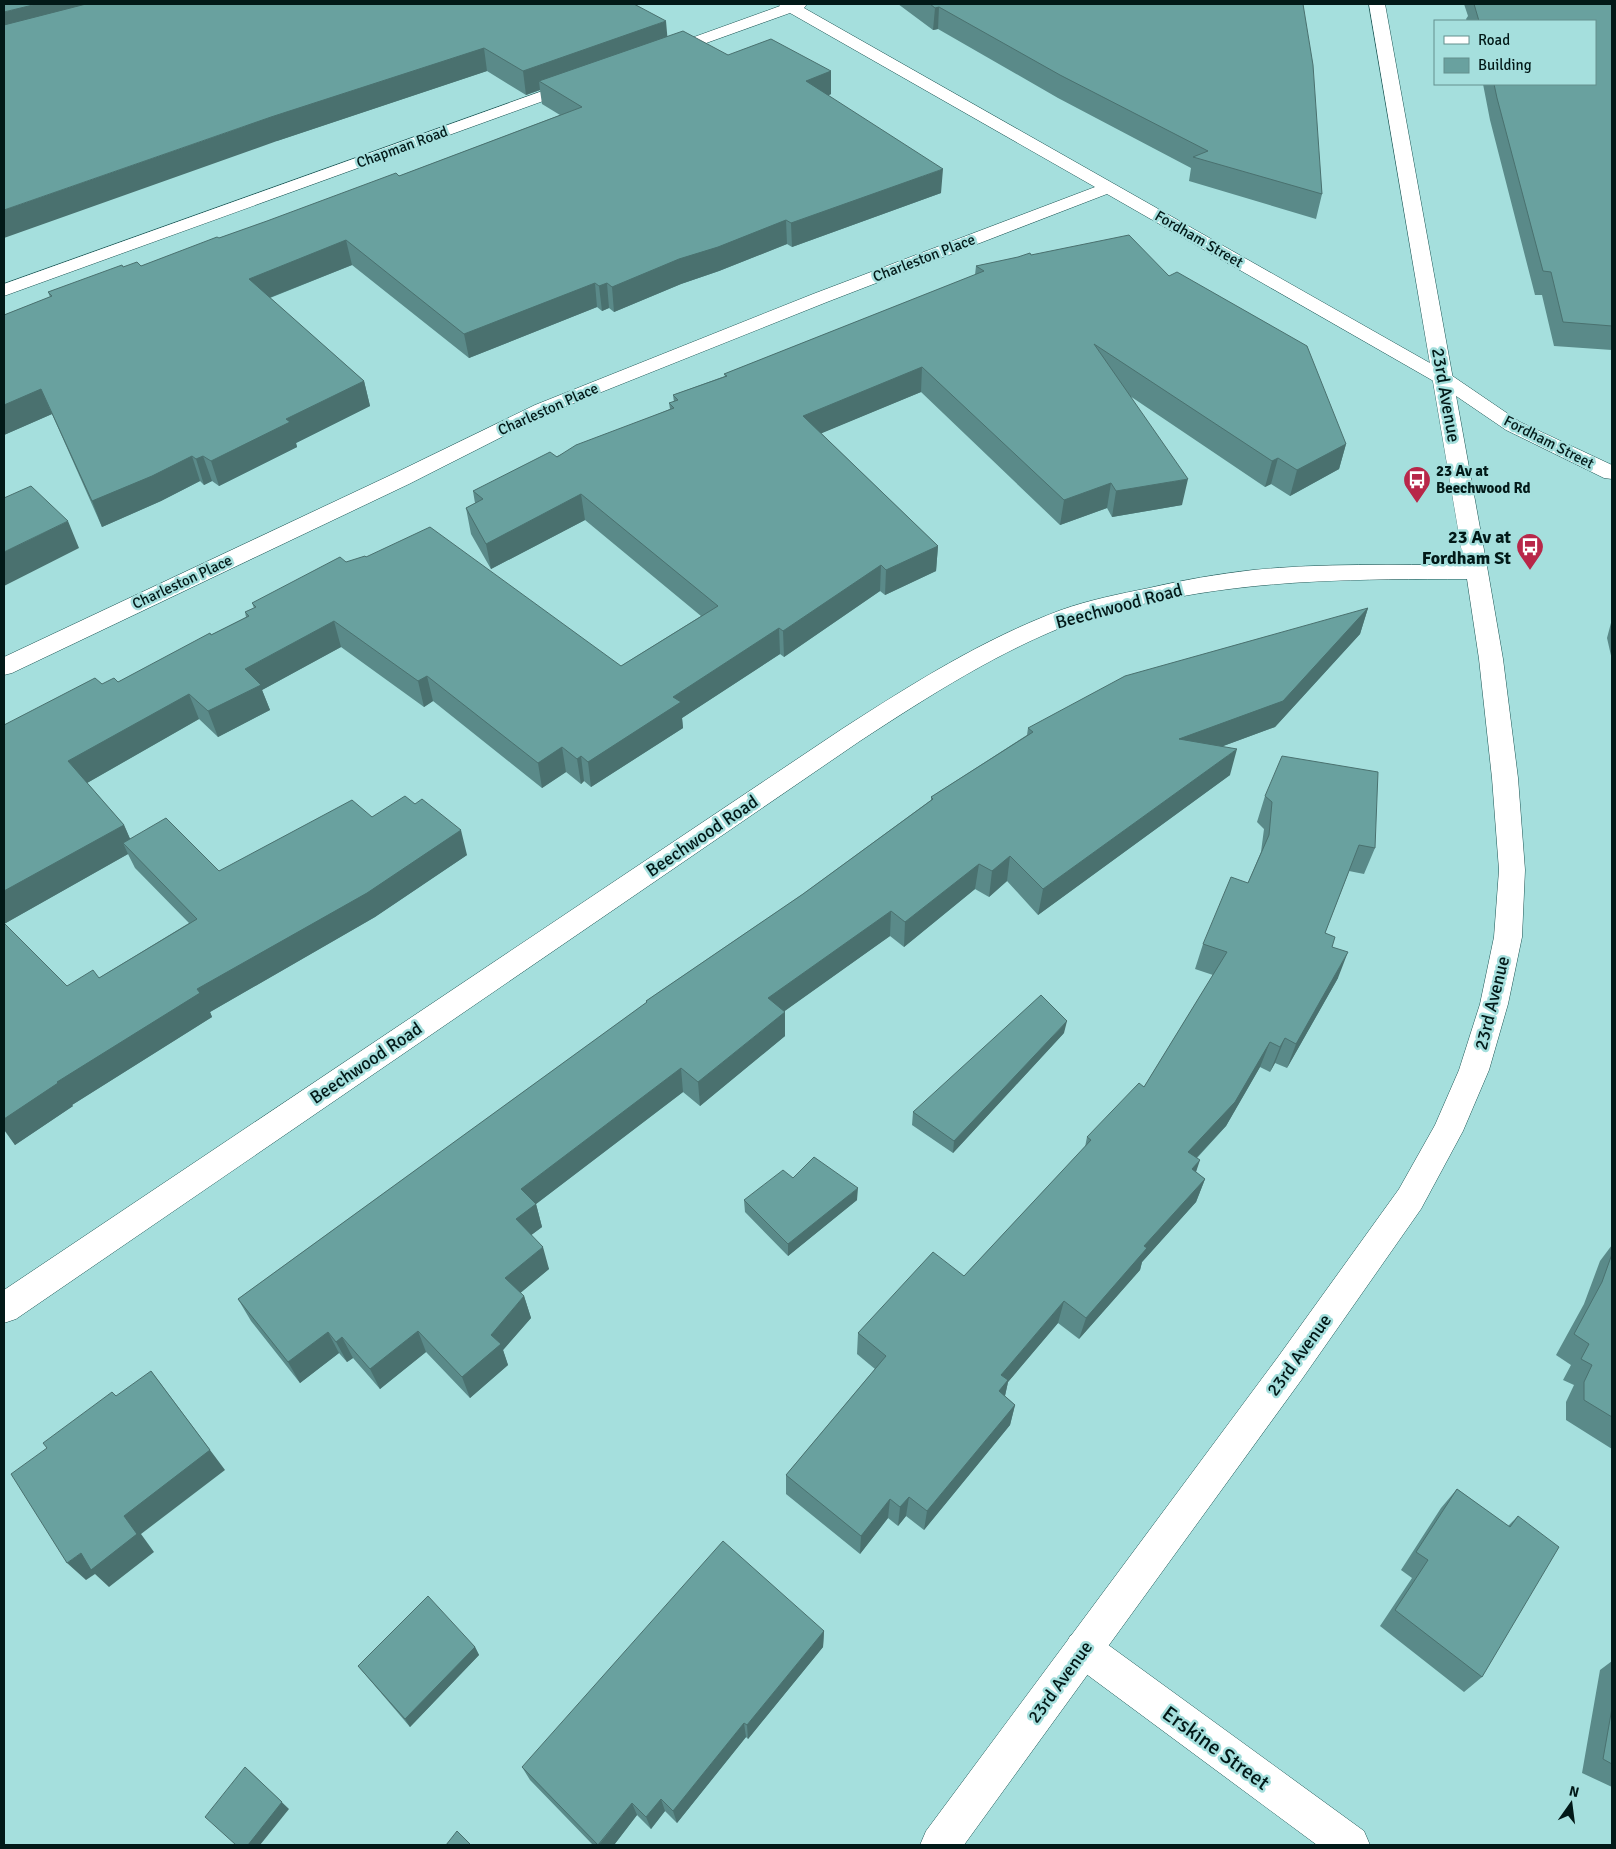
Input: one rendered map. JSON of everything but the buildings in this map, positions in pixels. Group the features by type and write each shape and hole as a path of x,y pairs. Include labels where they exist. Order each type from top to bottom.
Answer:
{"street":[{"name":"23rd Avenue","path":"940,1845 1290,1368 1410,1199 1448,1131 1474,1070 1494,1004 1508,938 1512,870 1503,758 1491,658 1477,572 1377,4"},
{"name":"Fordham Street","path":"792,5 1108,188 1444,378 1513,426 1612,473"},
{"path":"651,58 792,5"},
{"name":"Chapman Road","path":"4,290 594,78"},
{"name":"Charleston Place","path":"4,667 401,479 542,409 829,294 1108,188"},
{"name":"Beechwood Road","path":"4,1308 851,735 957,668 1070,616 1132,598 1201,584 1269,576 1380,572 1477,572"},
{"name":"Erskine Street","path":"1083,1650 1350,1845"}],"place":[{"name":"23 Av at Beechwood Rd","path":"1417,504"},
{"name":"23 Av at Fordham St","path":"1530,571"}]}
